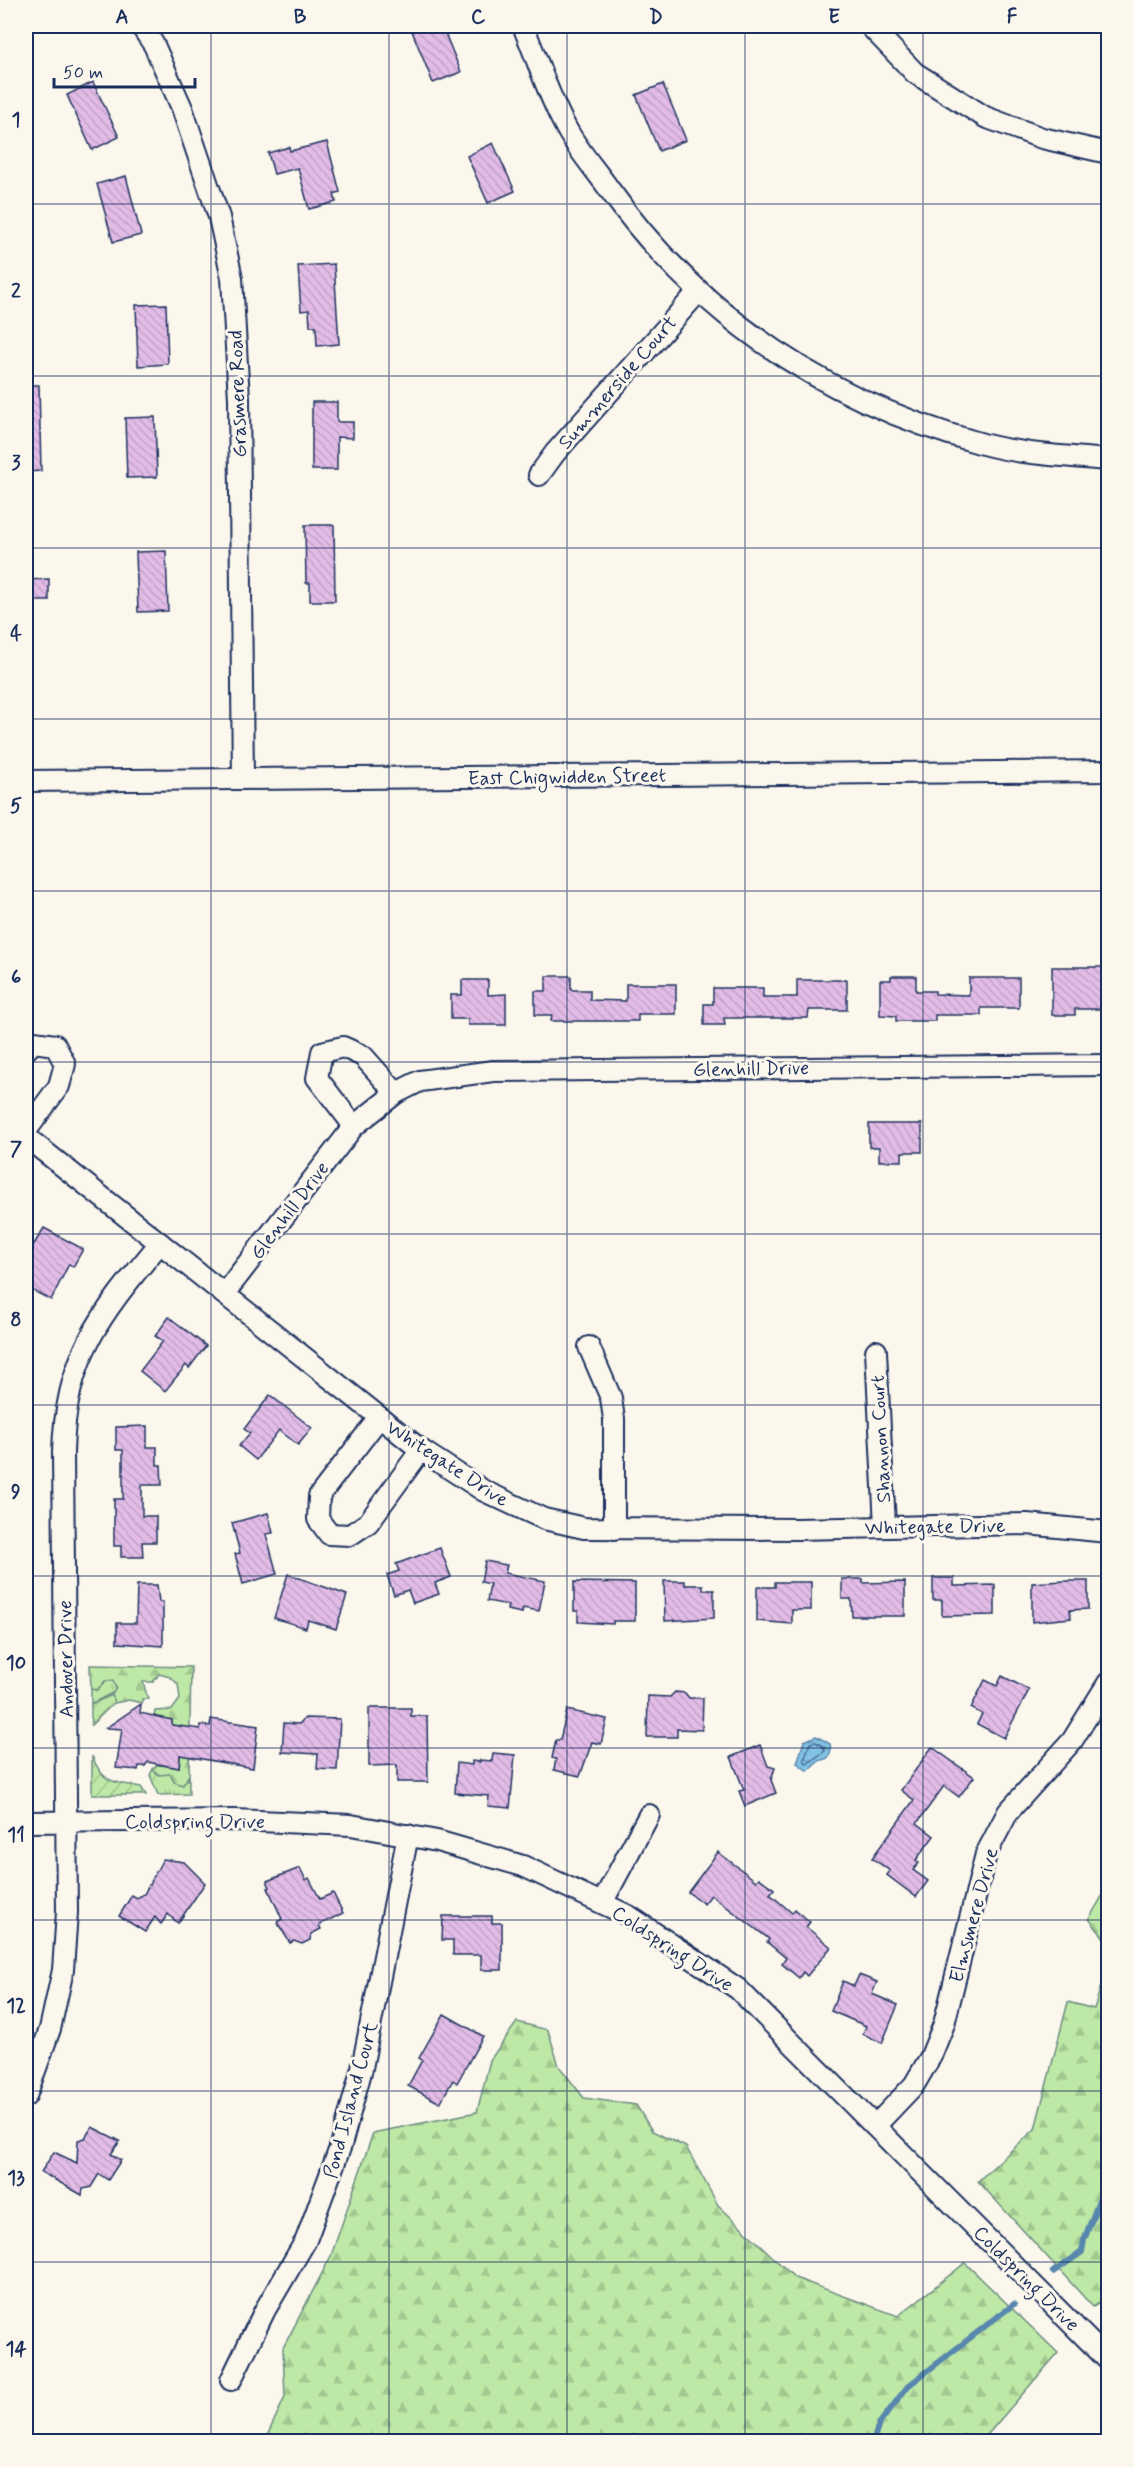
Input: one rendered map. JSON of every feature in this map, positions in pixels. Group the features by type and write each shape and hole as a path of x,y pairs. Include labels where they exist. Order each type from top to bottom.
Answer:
{"street":[{"name":"Grasmere Road","path":"143,26 182,108 219,217 232,279 239,399 243,779"},
{"path":"523,26 565,127 638,229 698,291 788,361 899,417 985,444 1038,454 1108,460"},
{"path":"870,26 915,73 985,117 1042,138 1108,153"},
{"name":"Summerside Court","path":"539,475 555,453 698,291"},
{"name":"East Chigwidden Street","path":"26,781 1108,771"},
{"path":"26,1050 34,1042 55,1045 65,1064 59,1086 26,1131"},
{"path":"354,1126 317,1078 322,1052 343,1047 363,1056 396,1093"},
{"name":"Glenhill Drive","path":"224,1294 354,1126 396,1093 420,1081 493,1071 1108,1065"},
{"name":"Whitegate Drive","path":"26,1137 378,1419 484,1491 544,1520 584,1528 614,1529 1027,1524 1108,1532"},
{"name":"Andover Drive","path":"26,2097 50,2029 63,1970 67,1912 63,1453 66,1401 87,1340 115,1297 160,1243"},
{"path":"589,1347 611,1398 614,1419 614,1529"},
{"name":"Shannon Court","path":"876,1351 885,1526"},
{"path":"378,1419 319,1496 318,1519 329,1534 350,1536 368,1523 421,1450"},
{"name":"Elmsmere Drive","path":"875,2126 914,2085 931,2056 944,2024 986,1854 998,1829 1008,1812 1072,1741 1108,1683"},
{"path":"602,1903 649,1815"},
{"name":"Coldspring Drive","path":"26,1822 236,1820 351,1825 408,1835 524,1866 630,1916 738,1989 1108,2360"},
{"name":"Pond Island Court","path":"231,2380 265,2310 306,2240 341,2145 362,2068 408,1835"}],"green space":[{"path":"90,1665 191,1667 189,1775 183,1785 174,1782 170,1774 159,1775 153,1769 157,1765 179,1767 183,1730 180,1726 172,1725 172,1720 154,1717 155,1711 172,1710 180,1699 178,1684 170,1677 159,1674 153,1682 143,1682 148,1699 142,1699 142,1703 129,1700 114,1703 112,1695 116,1688 113,1681 105,1681 97,1690 91,1689"},
{"path":"111,1679 115,1683 116,1691 91,1704 91,1689 97,1690 105,1681"},
{"path":"112,1695 114,1703 91,1725 91,1704"},
{"path":"92,1756 105,1777 141,1787 146,1795 92,1795"},
{"path":"153,1769 156,1773 188,1779 189,1775 189,1794 158,1795 150,1775"},
{"path":"1108,1886 1108,1943 1089,1919"},
{"path":"1108,1963 1108,2298 1093,2307 978,2181 1035,2129 1068,2002 1094,2009"},
{"path":"517,2022 548,2030 559,2066 584,2098 636,2105 652,2131 686,2147 718,2205 795,2278 898,2316 965,2263 1058,2353 988,2434 991,2441 250,2441 266,2438 285,2397 283,2348 331,2256 373,2133 477,2112 490,2060"}],"water":[{"path":"816,1736 830,1744 831,1751 828,1758 819,1761 808,1771 797,1763 804,1741"}],"building":[{"path":"410,26 442,26 461,72 433,83"},
{"path":"93,82 119,137 92,150 67,95"},
{"path":"663,84 686,140 659,151 636,95"},
{"path":"327,142 340,192 334,194 336,202 309,209 298,168 274,174 268,153 289,147 290,151"},
{"path":"493,143 515,191 488,203 467,156"},
{"path":"126,176 141,235 113,242 97,184"},
{"path":"334,264 339,344 317,346 316,326 310,326 309,310 301,311 298,266"},
{"path":"166,304 168,364 138,366 136,305"},
{"path":"26,385 39,385 41,471 26,472"},
{"path":"312,402 337,402 337,422 353,422 353,438 337,437 337,470 312,470"},
{"path":"155,417 157,477 127,478 125,418"},
{"path":"305,525 334,525 335,601 310,601 310,583 306,583"},
{"path":"166,551 168,611 138,612 136,552"},
{"path":"49,579 49,601 26,601 26,580"},
{"path":"1052,967 1104,967 1104,1009 1075,1009 1075,1015 1052,1015"},
{"path":"546,976 571,976 571,990 590,990 590,1000 626,1001 626,984 676,984 676,1014 638,1014 638,1021 551,1021 552,1015 535,1015 535,991 546,991"},
{"path":"891,976 916,976 916,991 969,995 969,978 1019,978 1019,1008 981,1008 981,1015 935,1015 935,1021 896,1021 896,1016 880,1015 880,980 891,980"},
{"path":"462,980 488,980 488,995 506,994 506,1025 468,1025 468,1019 451,1019 451,995 462,995"},
{"path":"797,980 847,980 847,1010 809,1010 808,1018 724,1018 725,1025 704,1025 704,1004 713,1004 713,988 763,988 763,997 797,997"},
{"path":"869,1124 922,1124 922,1152 902,1152 902,1161 879,1161 879,1147 869,1147"},
{"path":"44,1228 83,1249 73,1267 69,1264 51,1300 26,1287 26,1257"},
{"path":"169,1317 206,1346 189,1368 186,1365 165,1391 140,1371 163,1341 155,1336"},
{"path":"270,1395 312,1428 298,1445 279,1430 256,1460 239,1446 250,1433 244,1429"},
{"path":"147,1426 147,1447 157,1447 157,1465 161,1465 162,1485 142,1485 142,1516 156,1516 156,1542 142,1542 143,1557 121,1557 121,1546 114,1546 114,1499 123,1499 123,1450 116,1450 116,1427"},
{"path":"268,1513 273,1533 266,1534 277,1574 243,1584 235,1554 240,1553 232,1523"},
{"path":"440,1548 451,1577 435,1583 439,1594 413,1603 408,1590 394,1595 387,1575 399,1571 396,1564"},
{"path":"485,1561 507,1565 505,1573 545,1581 539,1611 523,1608 522,1613 507,1610 508,1605 487,1601 490,1584 481,1582"},
{"path":"288,1574 347,1595 336,1629 308,1620 306,1628 274,1618"},
{"path":"933,1578 954,1578 954,1586 995,1585 995,1615 942,1616 942,1600 933,1600"},
{"path":"842,1579 863,1579 863,1583 905,1582 905,1616 852,1616 851,1599 842,1599"},
{"path":"664,1581 685,1581 685,1585 703,1585 703,1590 714,1590 714,1618 665,1621"},
{"path":"1088,1581 1088,1609 1070,1610 1071,1618 1032,1622 1032,1583"},
{"path":"574,1582 635,1583 635,1621 613,1621 613,1624 578,1622 578,1611 574,1611"},
{"path":"775,1582 811,1582 811,1610 792,1610 792,1624 757,1621 757,1587 775,1587"},
{"path":"137,1585 157,1585 159,1602 163,1602 163,1646 117,1643 117,1623 136,1623"},
{"path":"1002,1676 1029,1690 1004,1738 977,1724 982,1714 971,1708 985,1680 997,1686"},
{"path":"675,1692 685,1693 689,1698 703,1698 702,1730 677,1729 677,1737 647,1737 648,1696 670,1697"},
{"path":"141,1704 140,1713 172,1720 172,1725 200,1729 200,1725 210,1726 211,1719 258,1726 253,1768 180,1755 179,1768 148,1762 145,1766 139,1766 138,1770 116,1768 122,1729 106,1728"},
{"path":"369,1708 411,1708 411,1716 427,1716 428,1782 397,1782 397,1765 369,1766"},
{"path":"567,1710 607,1719 601,1744 592,1742 580,1776 554,1770 556,1759 552,1758 556,1740 560,1740"},
{"path":"305,1718 340,1719 337,1770 317,1769 318,1754 282,1752 284,1723 299,1724"},
{"path":"760,1745 768,1766 775,1768 771,1780 776,1793 745,1806 739,1791 744,1790 731,1757"},
{"path":"932,1747 974,1777 959,1797 944,1786 917,1823 934,1836 916,1860 919,1863 913,1870 928,1881 916,1897 887,1875 890,1871 872,1858 914,1800 901,1790"},
{"path":"493,1753 515,1755 510,1808 488,1806 489,1796 455,1793 457,1763 472,1765 472,1761 492,1761"},
{"path":"718,1852 756,1881 759,1878 774,1889 770,1894 792,1913 795,1909 810,1922 806,1927 831,1947 807,1976 803,1972 799,1978 782,1964 786,1958 767,1942 769,1939 711,1895 704,1904 688,1892"},
{"path":"163,1859 184,1862 205,1883 178,1923 168,1914 161,1924 155,1917 145,1932 119,1916 132,1895 137,1898 144,1894"},
{"path":"300,1868 306,1880 309,1878 320,1899 333,1893 343,1913 319,1925 321,1929 311,1934 310,1940 302,1944 294,1941 290,1943 277,1922 282,1919 267,1881"},
{"path":"443,1916 492,1916 492,1923 502,1923 502,1970 481,1970 481,1955 453,1955 453,1940 442,1940"},
{"path":"859,1975 877,1982 872,1994 898,2005 882,2043 863,2034 866,2026 831,2011 843,1981 854,1986"},
{"path":"444,2014 483,2036 457,2083 453,2080 440,2103 408,2086 422,2060 419,2058"},
{"path":"92,2127 120,2141 111,2154 121,2160 108,2180 99,2174 91,2187 83,2189 82,2195 41,2172 54,2152 77,2163 78,2140 85,2138"}],"waterway":[{"path":"1053,2272 1082,2252 1084,2240 1108,2177"},
{"path":"873,2442 879,2424 908,2386 1014,2304"},
{"path":"291,2442 309,2442"},
{"path":"459,2442 473,2442"}]}
